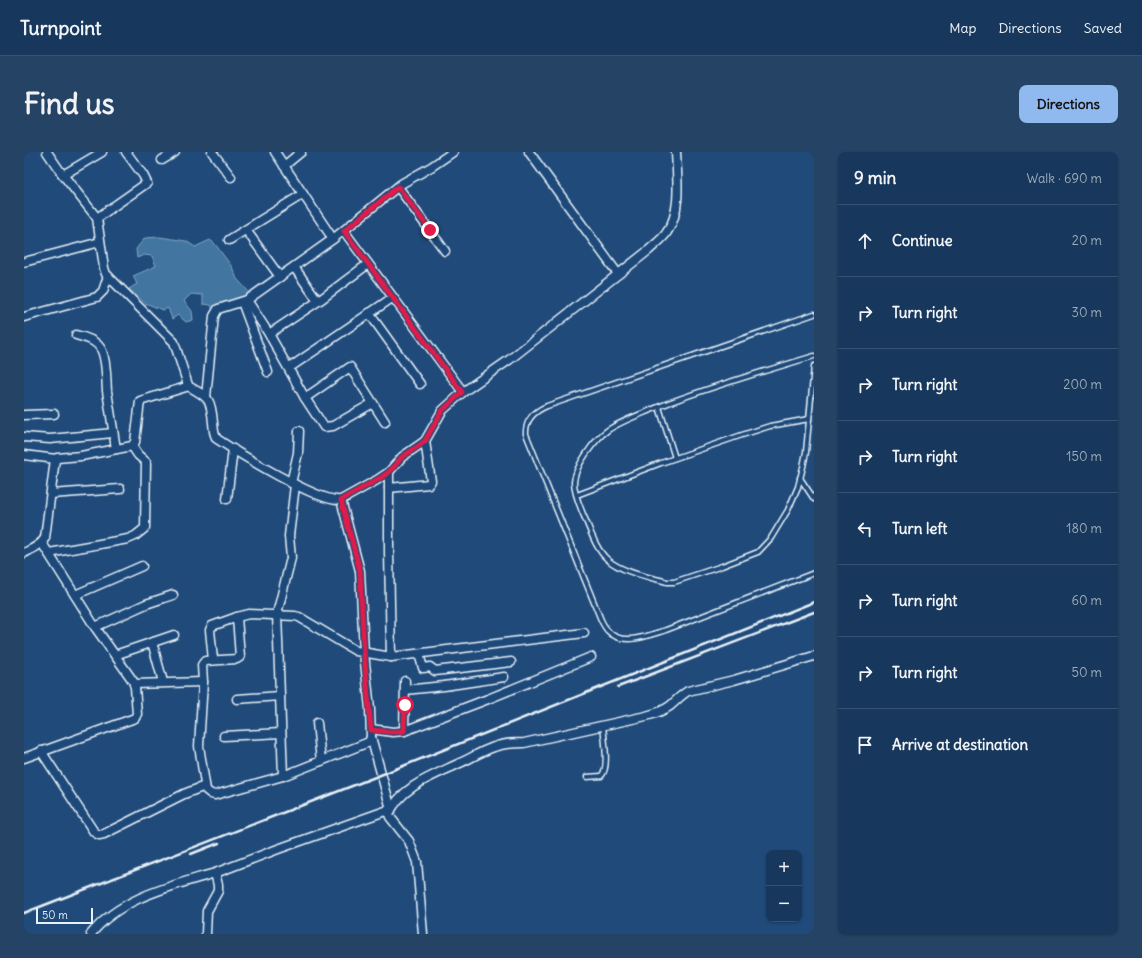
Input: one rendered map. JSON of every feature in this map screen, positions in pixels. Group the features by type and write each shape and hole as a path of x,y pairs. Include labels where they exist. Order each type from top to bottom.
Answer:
{"street":[{"path":"63,175 102,152"},
{"path":"97,218 147,183 126,152"},
{"path":"162,160 175,152"},
{"path":"212,152 231,177"},
{"path":"275,152 333,240"},
{"path":"284,166 301,152"},
{"path":"529,152 618,274"},
{"path":"49,153 63,175 97,218 104,268 108,276 174,342 188,386 206,397 212,407 215,436 217,439 293,484 330,499 341,500 389,472 402,457 425,441 442,411 462,392 508,360 649,250 666,233 672,224 676,213 678,181 676,152"},
{"path":"206,397 215,312 223,306 244,301 294,268 333,240 398,187 448,153"},
{"path":"398,187 445,251"},
{"path":"229,240 303,194"},
{"path":"246,230 280,277"},
{"path":"344,231 462,392"},
{"path":"24,262 100,242"},
{"path":"269,334 318,301 368,264"},
{"path":"294,268 318,301"},
{"path":"24,317 97,297 103,291 108,276"},
{"path":"289,368 392,298"},
{"path":"244,301 269,334 322,426 333,426 346,420 373,403"},
{"path":"244,301 268,372"},
{"path":"369,313 420,384"},
{"path":"76,335 89,338 102,350 105,362 116,449"},
{"path":"305,398 350,367 385,422"},
{"path":"24,455 56,459 81,456 132,446 135,442 140,401 186,388 188,386"},
{"path":"24,415 54,414"},
{"path":"283,776 277,614 291,558 289,536 299,431"},
{"path":"24,437 50,439 113,433"},
{"path":"389,488 431,483 432,481 425,441"},
{"path":"49,553 128,539 135,536 145,528 146,462 138,455 132,446"},
{"path":"227,499 233,449"},
{"path":"24,553 42,543 45,538 56,459"},
{"path":"389,472 391,657"},
{"path":"50,494 120,489"},
{"path":"341,500 360,571 364,653 371,733 391,809"},
{"path":"24,758 135,718 137,714 134,684 95,627 42,543"},
{"path":"75,595 142,566"},
{"path":"95,627 146,604 173,595"},
{"path":"213,660 210,628 237,617 249,614 277,614 299,617 356,652 391,657 584,633"},
{"path":"237,617 240,657 237,659 213,660 202,663 203,682 200,746 206,790 214,795 283,776 365,744 369,742 371,733"},
{"path":"115,655 174,635"},
{"path":"152,642 163,682"},
{"path":"419,654 423,668 430,667 435,671 511,662"},
{"path":"423,934 417,862 409,841 390,818 389,814 397,800 425,778 493,747 524,743 646,716 663,711 682,694 688,691 734,680 814,656"},
{"path":"371,733 404,731 591,657"},
{"path":"405,690 504,677"},
{"path":"404,731 405,681"},
{"path":"134,684 203,682"},
{"path":"236,699 280,696"},
{"path":"317,723 321,761"},
{"path":"224,736 281,733"},
{"path":"41,751 94,832 99,835 104,834 184,794 205,786"},
{"path":"91,934 104,920 122,907 139,898 218,872 391,809"},
{"path":"206,934 208,911 218,891 216,876 218,872"}],"lane":[{"path":"814,314 547,406 538,410 533,415 526,429 526,434 601,620 608,631 613,635 620,638 631,639 666,630 814,572"},
{"path":"814,356 697,392 626,420 608,430 597,439 589,449 576,474 574,488 595,542 608,560 626,570 667,582 674,582 758,552 771,538 785,516 798,487 806,452 814,368"},
{"path":"660,407 675,458"},
{"path":"577,495 675,458 770,426 809,420"},
{"path":"800,478 814,499"},
{"path":"587,777 601,776 605,772 606,763 603,726"}],"water":[{"path":"160,237 186,241 195,247 210,240 215,244 232,267 237,279 249,292 251,298 222,310 217,320 211,305 203,304 203,295 191,294 184,301 192,311 193,320 186,322 178,315 172,319 168,308 163,310 145,303 129,289 137,284 133,276 156,266 152,256 144,255 137,258 136,249 145,238"}],"railway":[{"path":"24,913 383,774 814,602"},
{"path":"618,687 814,612"},
{"path":"191,854 219,843"}],"route":[{"path":"405,705 404,731 393,732 371,730 364,653 360,571 341,500 382,477 389,472 402,457 425,441 438,415 462,392 344,231 398,187 430,230"}]}
